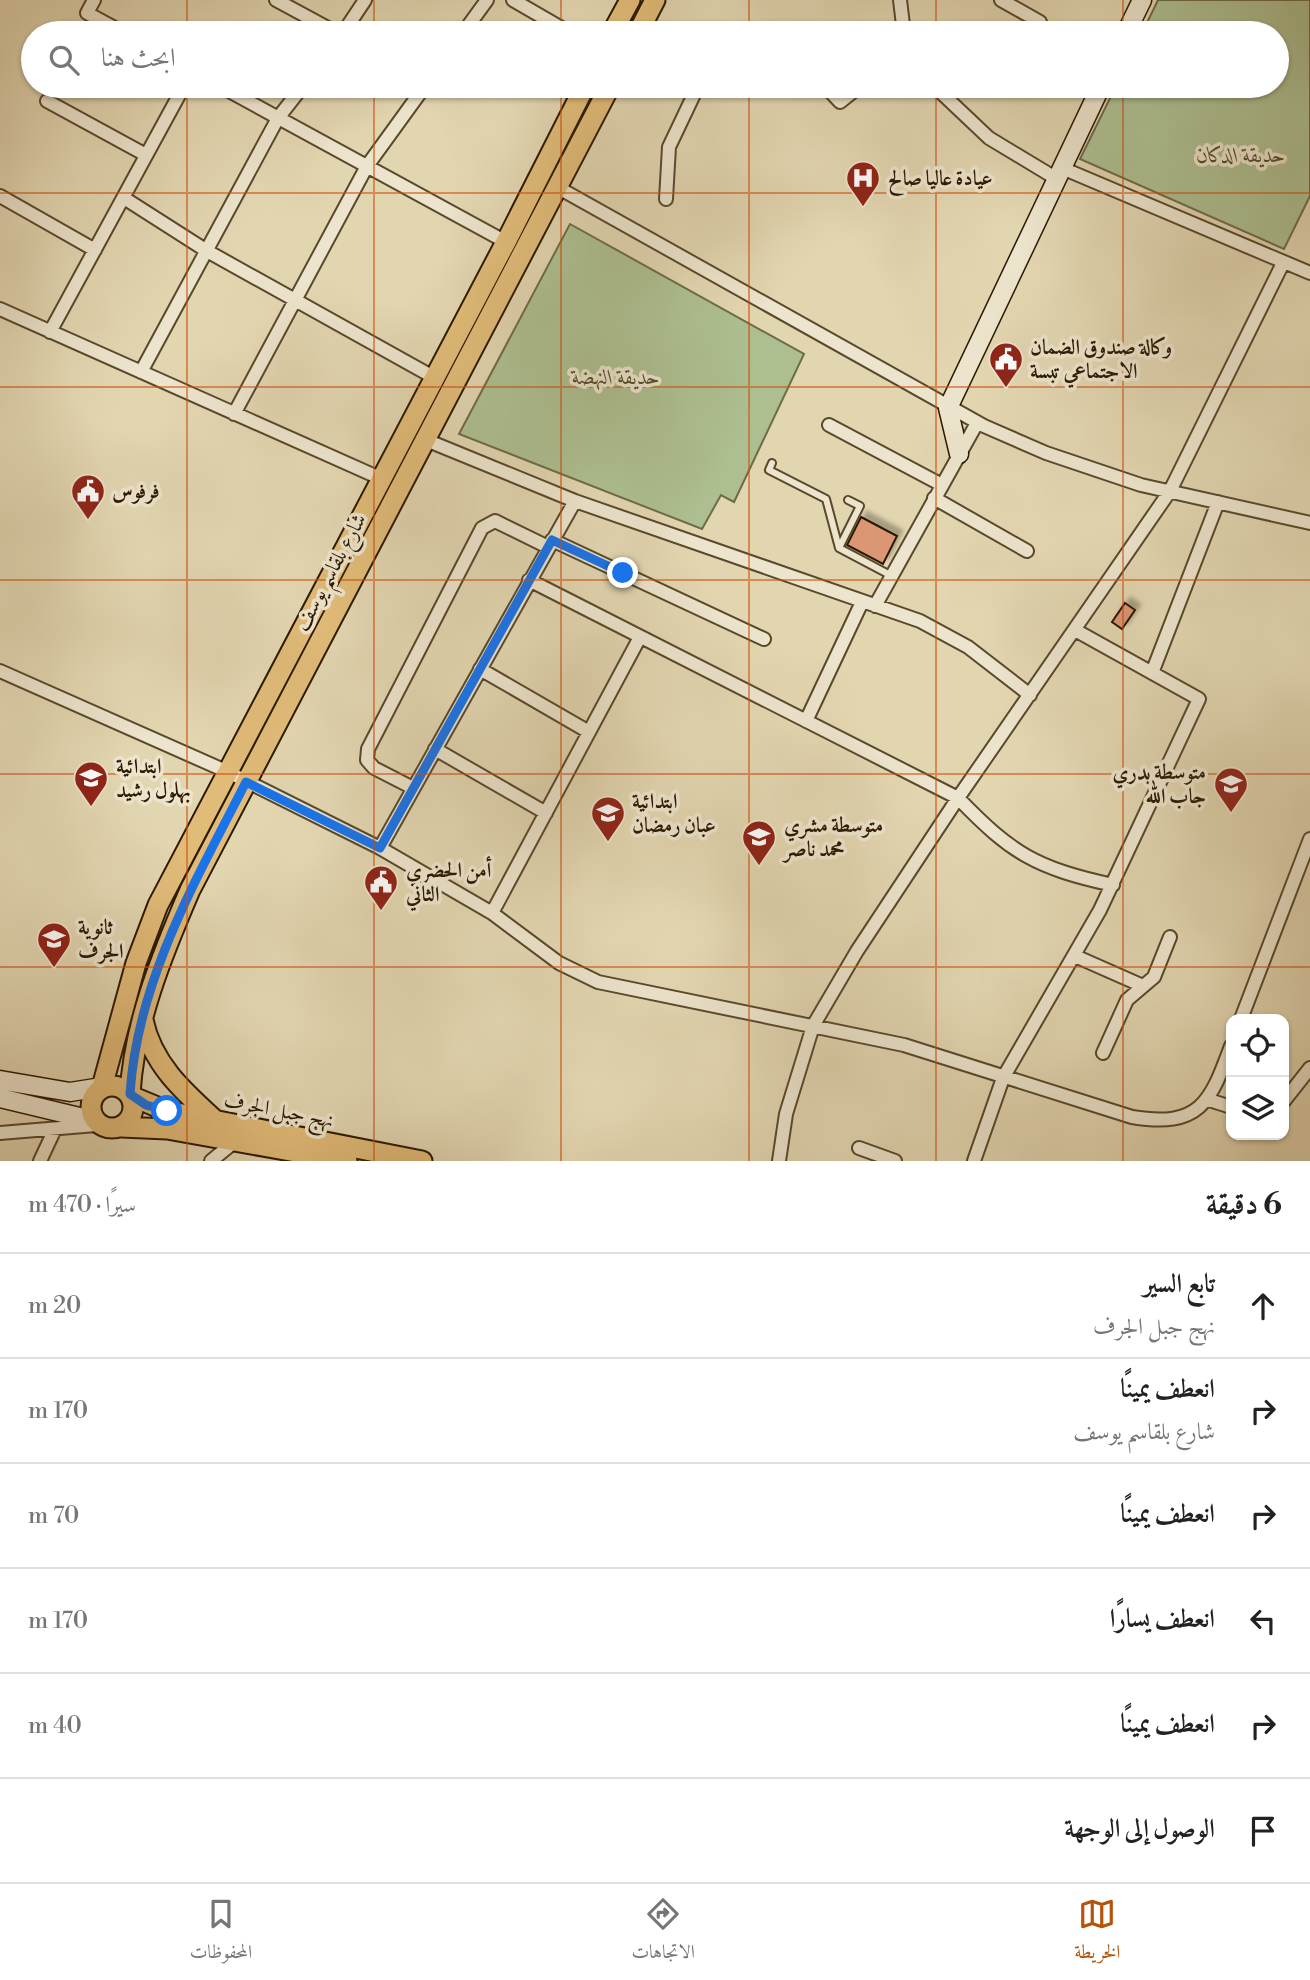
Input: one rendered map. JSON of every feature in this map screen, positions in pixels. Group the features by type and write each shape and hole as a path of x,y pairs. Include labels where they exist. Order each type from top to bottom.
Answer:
{"main road":[{"path":"619,21 630,0"},
{"path":"644,21 655,0"},
{"name":"شارع بلقاسم يوسف","path":"103,1087 136,963 159,905 506,243 579,98"},
{"name":"شارع بلقاسم يوسف","path":"130,1095 131,1070 143,1018 162,957 190,890 604,98"},
{"path":"143,1018 147,1038 165,1070 217,1122"},
{"path":"117,1086 130,1095 132,1115 121,1127 98,1122 91,1105 97,1092 103,1087 117,1086"},
{"name":"نهج جبل الجرف","path":"130,1095 167,1111 422,1161"},
{"name":"نهج جبل الجرف","path":"121,1127 167,1129 338,1160"}],"street":[{"path":"94,0 87,13 102,21"},
{"path":"276,0 315,21"},
{"path":"351,21 365,0"},
{"path":"472,21 487,0"},
{"path":"513,0 549,21"},
{"path":"901,0 903,21"},
{"path":"1001,0 1038,21"},
{"path":"1132,21 1142,0"},
{"path":"50,331 177,98"},
{"path":"242,98 506,243"},
{"path":"141,372 278,118 294,98"},
{"path":"234,414 366,166 416,98"},
{"path":"666,199 669,147 692,98"},
{"path":"947,98 989,138 1059,174 1310,273"},
{"path":"959,454 948,408 1095,98"},
{"path":"47,101 146,155"},
{"path":"557,187 977,422 1086,468 1170,491 1310,523"},
{"path":"0,195 95,250"},
{"path":"124,198 207,251 295,302 435,378"},
{"path":"779,1161 786,1114 813,1026 857,951 958,798 1170,491 1283,263"},
{"path":"0,309 382,480"},
{"path":"875,606 977,422"},
{"path":"829,425 942,485"},
{"path":"426,440 575,500 943,632 1030,695"},
{"path":"934,498 1027,551"},
{"path":"380,848 575,500"},
{"path":"1152,673 1218,502"},
{"path":"413,788 374,768 367,760 368,749 482,528 495,521 764,639"},
{"path":"529,580 958,798 997,839 1022,855 1053,870 1112,886"},
{"path":"806,721 862,602"},
{"path":"974,1161 1003,1078 1075,956 1112,886 1199,699 1075,630"},
{"path":"492,914 640,637"},
{"path":"480,669 589,732"},
{"path":"0,671 228,772 380,848 492,914 559,963 598,982 904,1045 1003,1078 1154,1120 1196,1111 1209,1100 1226,1058"},
{"path":"435,749 545,813"},
{"path":"1243,1014 1310,839"},
{"path":"1103,1053 1127,1000 1154,977 1170,937"},
{"path":"1075,956 1143,986"},
{"path":"1289,1095 1310,1068"},
{"path":"0,1080 70,1092 103,1087"},
{"path":"0,1098 98,1122"},
{"path":"1209,1100 1226,1105"},
{"path":"0,1133 55,1129 98,1122"},
{"path":"40,1161 55,1129"},
{"path":"211,1161 233,1143"},
{"path":"859,1148 895,1161"}],"lane":[{"path":"772,464 769,470 826,499 839,548 892,576"},
{"path":"839,548 859,506 848,500"}],"green space":[{"name":"حديقة الدكان","path":"1158,0 1310,0 1310,196 1284,249 1080,159 1110,98 1289,98 1289,21 1148,21"},
{"name":"حديقة النهضة","path":"570,224 804,354 734,502 721,495 702,529 459,434"}],"building":[{"path":"861,517 897,536 883,564 847,545"},
{"path":"1125,603 1135,610 1122,629 1112,622"}],"place":[{"name":"عيادة عاليا صالح","path":"863,208"},
{"name":"وكالة صندوق الضمان الاجتماعي تبسة","path":"1006,389"},
{"name":"فرفوس","path":"88,521"},
{"name":"ابتدائية بهلول رشيد","path":"91,808"},
{"name":"متوسطة بدري جاب الله","path":"1231,814"},
{"name":"ابتدائية عبان رمضان","path":"608,843"},
{"name":"متوسطة مشري محمد ناصر","path":"759,867"},
{"name":"أمن الحضري الثاني","path":"381,912"},
{"name":"ثانوية الجرف","path":"54,969"}],"route":[{"path":"167,1111 146,1105 130,1094 131,1070 143,1018 162,957 190,890 246,782 380,848 552,540 623,573"}]}
